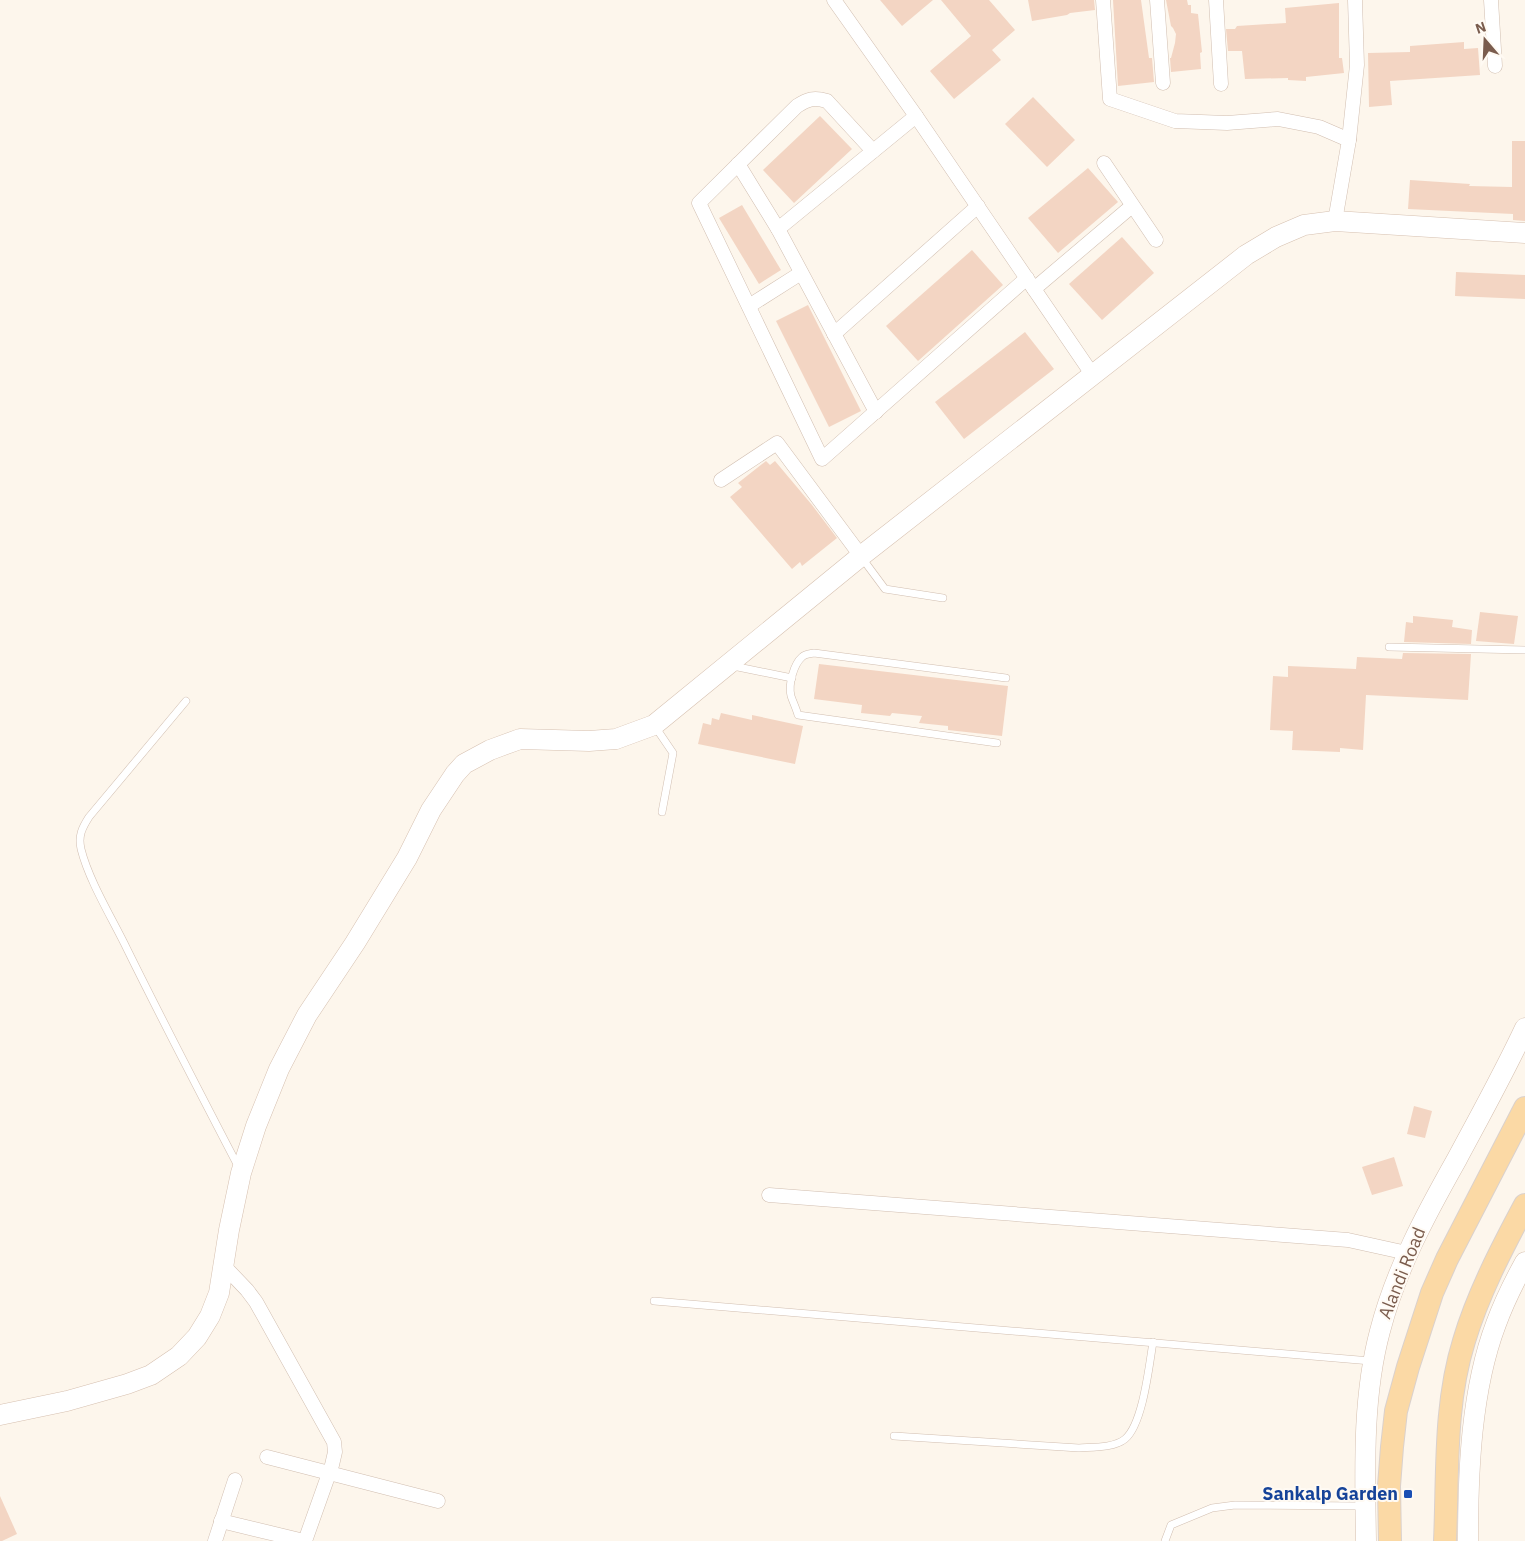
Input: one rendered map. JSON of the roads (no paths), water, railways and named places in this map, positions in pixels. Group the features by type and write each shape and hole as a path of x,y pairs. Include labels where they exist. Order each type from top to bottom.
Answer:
{"main road":[{"path":"1390,1541 1389,1486 1392,1447 1396,1411 1408,1367 1432,1294 1447,1259 1525,1108"},
{"path":"1445,1541 1450,1408 1464,1341 1479,1300 1525,1205"}],"street":[{"path":"834,0 916,116 1092,374"},
{"path":"1103,0 1110,99 1175,121 1227,124 1278,119 1319,127 1349,140"},
{"path":"1156,0 1162,83"},
{"path":"1216,0 1221,84"},
{"path":"1335,221 1349,140 1357,65 1355,0"},
{"path":"1491,0 1495,66"},
{"path":"873,151 827,101 817,98 807,99 797,106 699,203 822,459 1030,283 1132,206"},
{"path":"778,229 916,116"},
{"path":"1104,163 1156,240"},
{"path":"738,164 778,229 876,412"},
{"path":"834,334 978,206"},
{"path":"0,1415 67,1401 127,1384 151,1375 179,1356 197,1337 220,1293 229,1230 241,1173 256,1126 279,1069 307,1015 407,858 431,810 464,764 490,750 520,739 589,741 616,739 654,725 726,664 1092,374 1246,256 1276,237 1304,226 1335,221 1525,233"},
{"path":"749,306 801,273"},
{"path":"721,480 776,443 861,556"},
{"name":"Alandi Road","path":"1366,1541 1366,1445 1370,1381 1373,1361 1387,1307 1418,1228 1504,1073 1525,1028"},
{"path":"770,1195 1348,1240 1407,1253"},
{"path":"1468,1541 1468,1509 1474,1421 1482,1374 1495,1326 1510,1290 1525,1262"},
{"path":"222,1521 304,1541 336,1452 330,1434 256,1302 224,1266"},
{"path":"267,1457 438,1501"},
{"path":"215,1541 236,1480"}],"lane":[{"path":"861,556 885,589 943,598"},
{"path":"1389,647 1525,650"},
{"path":"997,743 798,715 791,696 792,678 798,662 804,655 814,653 1006,678"},
{"path":"726,664 792,678"},
{"path":"186,701 89,817 79,838 81,848 96,884 164,1023 241,1173"},
{"path":"654,725 674,753 662,812"},
{"path":"654,1301 1373,1361"},
{"path":"894,1436 1079,1448 1104,1447 1124,1439 1137,1421 1153,1342"},
{"path":"1165,1541 1171,1525 1212,1508 1235,1505 1365,1506"}],"place":[{"name":"Sankalp Garden","path":"1408,1494"}]}
